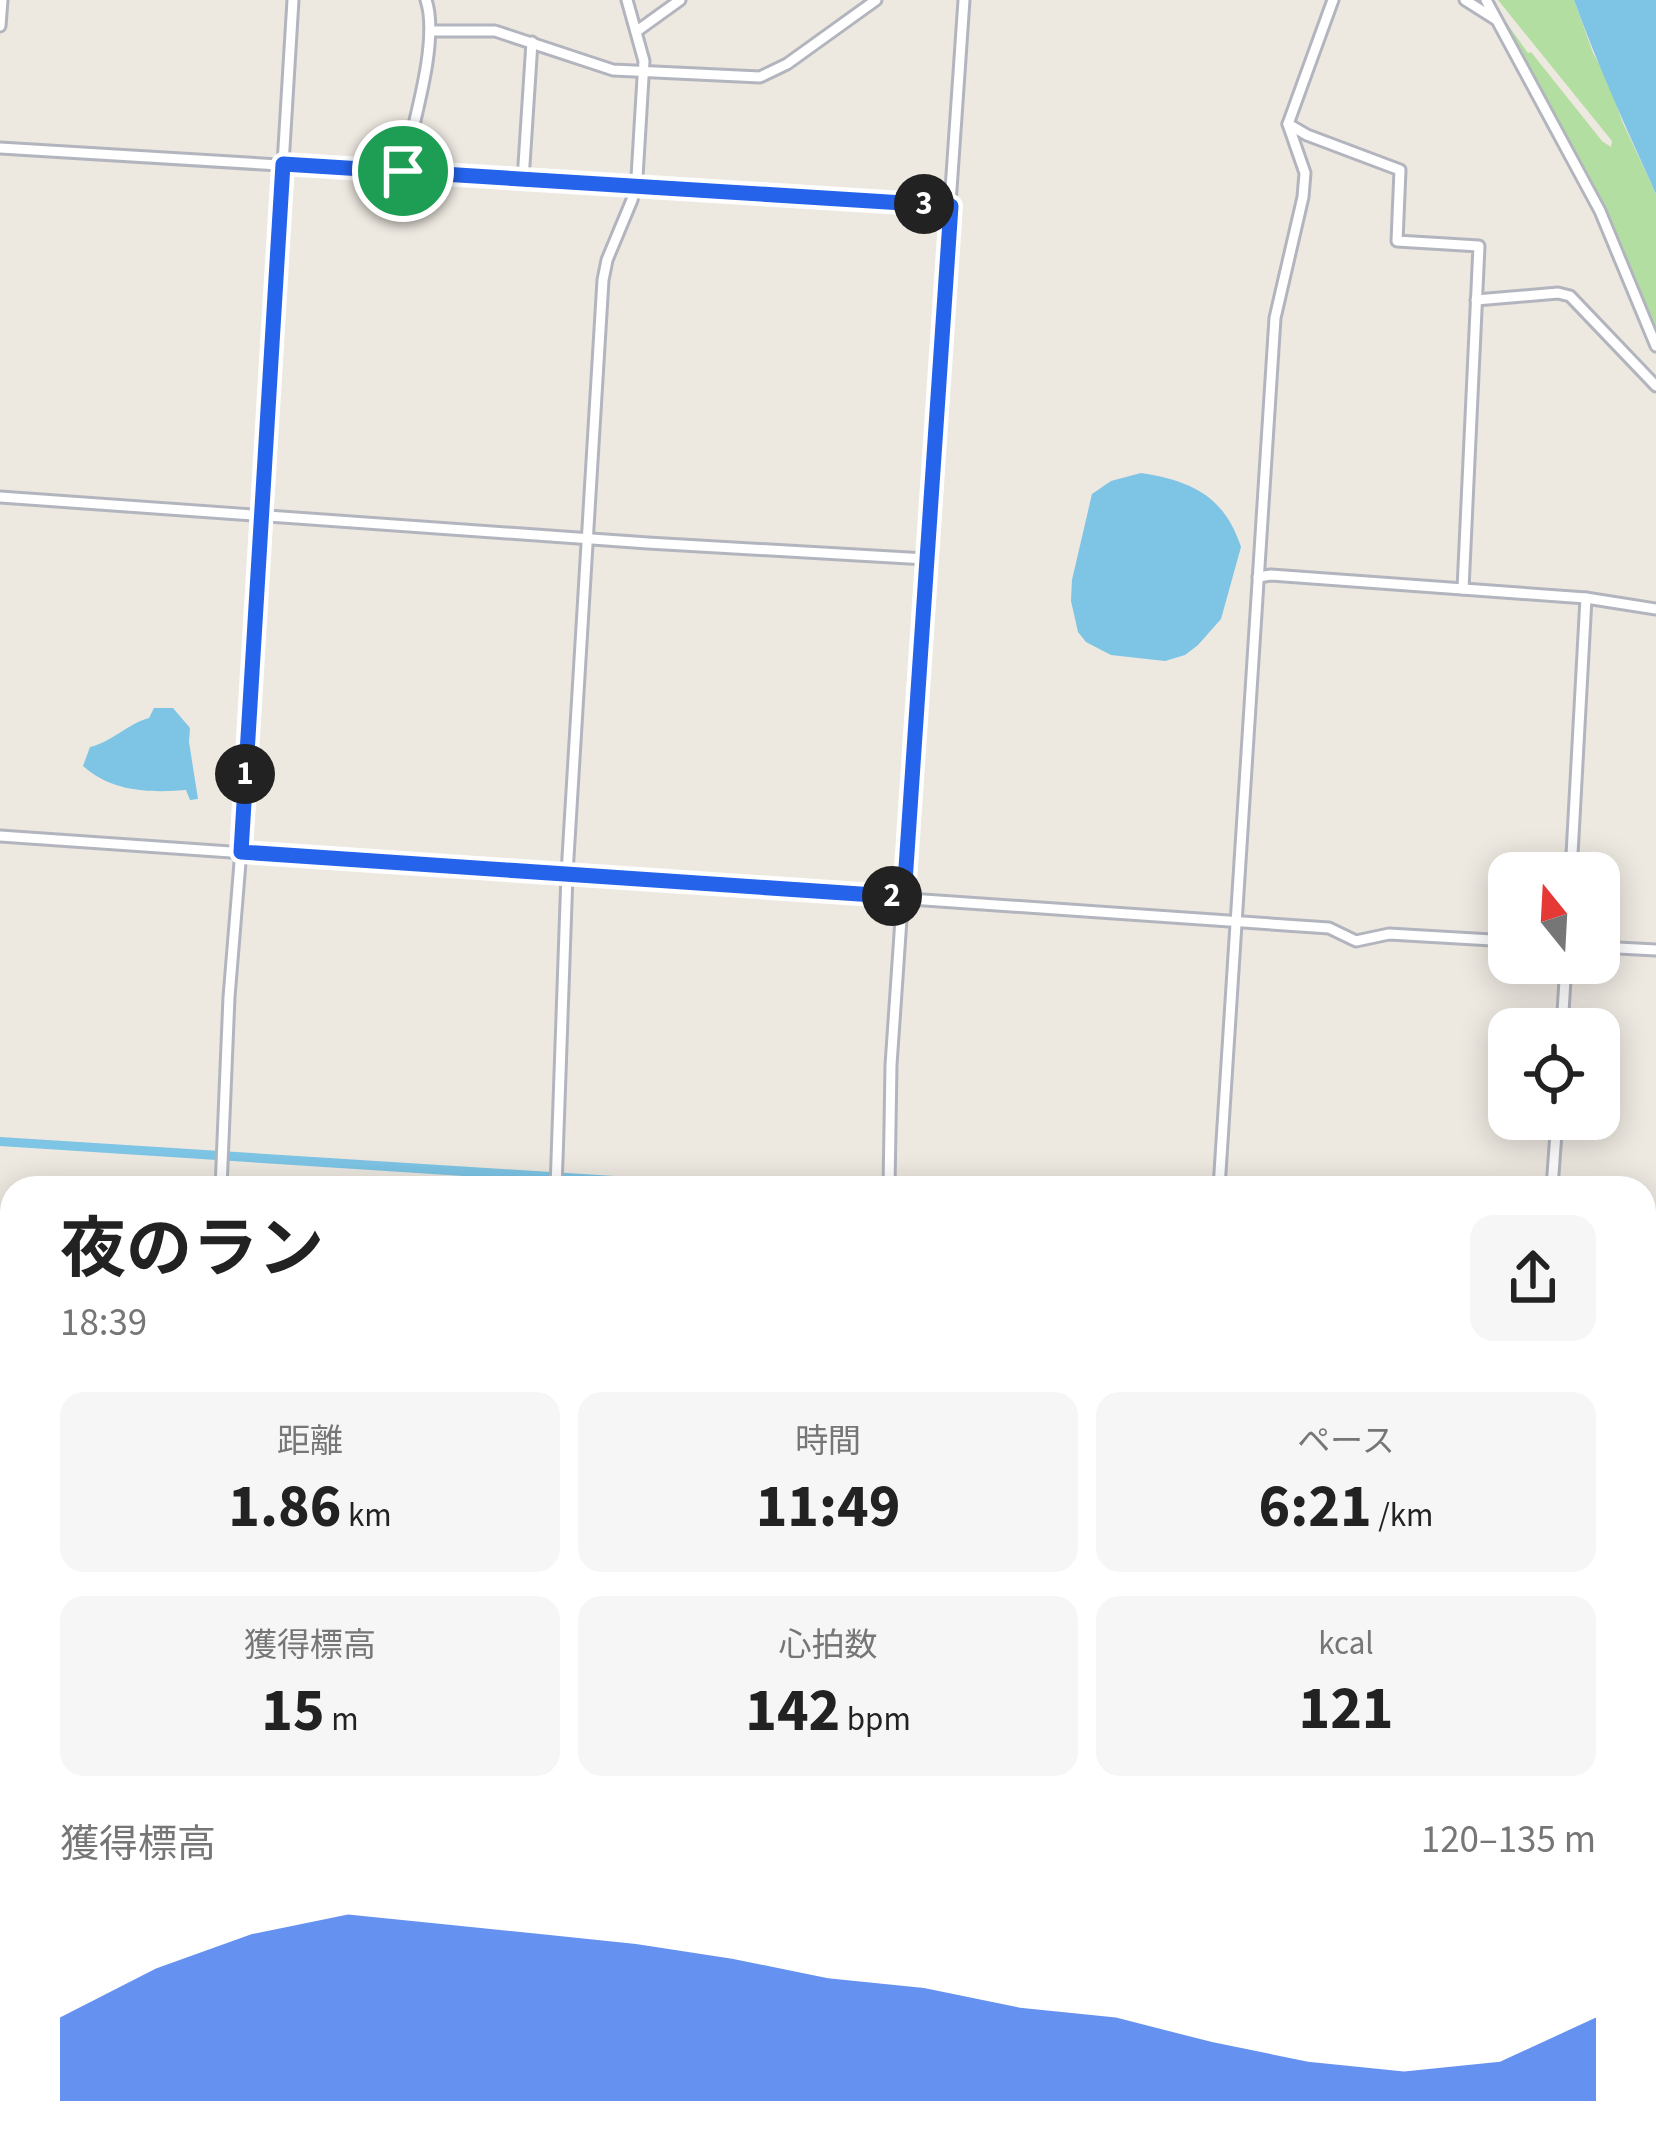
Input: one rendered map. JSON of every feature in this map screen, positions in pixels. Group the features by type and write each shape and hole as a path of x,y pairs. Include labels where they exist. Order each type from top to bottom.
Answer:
{"street":[{"path":"0,26 2,0"},
{"path":"222,1176 229,997 293,0"},
{"path":"403,171 430,31 426,0"},
{"path":"557,1176 567,874 603,280 635,186 644,70 627,0"},
{"path":"637,31 680,0"},
{"path":"430,31 495,31 613,70 760,77 787,64 876,0"},
{"path":"889,1176 892,1065 964,0"},
{"path":"1220,1176 1275,318 1305,173 1288,124 1333,0"},
{"path":"1465,0 1497,20"},
{"path":"1486,0 1600,211 1656,346"},
{"path":"523,180 532,42"},
{"path":"1288,124 1307,136 1400,170 1397,241 1479,246 1463,589"},
{"path":"0,148 951,206"},
{"path":"1476,300 1570,296 1656,386"},
{"path":"0,497 926,560"},
{"path":"1258,577 1586,598 1656,609"},
{"path":"1571,852 1586,598"},
{"path":"0,836 1329,928 1356,941 1389,934 1488,940"},
{"path":"1620,947 1656,950"},
{"path":"1553,1176 1555,1140"}],"green space":[{"path":"1498,0 1574,0 1656,194 1656,333 1592,183 1496,8 1602,141 1611,147 1612,141"}],"water":[{"path":"1574,0 1656,0 1656,194 1603,74"},
{"path":"1141,473 1204,494 1225,515 1241,547 1221,619 1185,655 1165,661 1111,655 1086,642 1078,632 1071,601 1092,494 1111,481"},
{"path":"154,708 173,708 190,728 198,799 190,800 186,790 119,786 83,766 90,747 149,718"},
{"path":"0,1137 613,1176 462,1176 0,1146"}],"route":[{"path":"283,164 403,171 951,206 904,897 241,852 283,164"}]}
